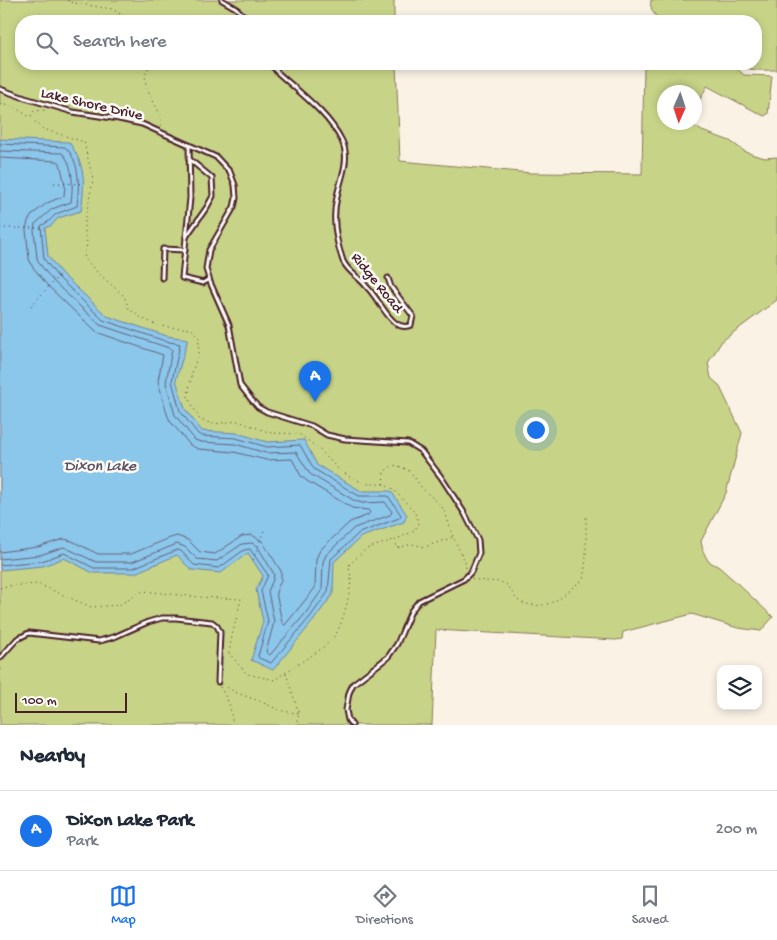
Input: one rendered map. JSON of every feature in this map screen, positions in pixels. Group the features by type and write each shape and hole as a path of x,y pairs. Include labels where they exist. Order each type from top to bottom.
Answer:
{"lane":[{"path":"222,0 236,8 243,15"},
{"name":"Ridge Road","path":"276,70 327,118 342,143 345,156 344,173 336,198 335,228 344,262 349,270 366,285 390,318 405,328 411,325 413,316 391,287 388,278"},
{"name":"Lake Shore Drive","path":"0,89 73,112 142,124 216,157 230,172 235,185 236,198 234,207 209,250 206,269 229,325 240,385 258,407 267,412 312,426 327,434 345,439 408,443 421,451 441,477 465,514 478,540 478,559 467,576 419,601 411,611 397,644 388,657 354,684 349,693 346,710 348,720 352,725"},
{"path":"189,145 190,198 182,278 203,283 209,279"},
{"path":"186,237 208,207 212,196 212,178 188,159"},
{"path":"162,278 163,249 185,250"},
{"path":"0,658 16,639 29,633 99,641 114,637 148,622 162,618 176,618 212,622 217,626 220,632 218,682"}],"path":[{"path":"68,0 68,2 112,9 122,15"},
{"path":"146,70 145,80 162,121 161,133"},
{"path":"0,104 14,107 30,117 43,129 84,142 94,180 84,226 87,242 84,258 124,296 129,309 143,319 159,326 192,329 199,338 198,354 191,376 188,397 200,420 213,424 238,421 271,433 300,434 318,448 337,468 350,477 366,484 383,484 393,489 414,511 419,523 414,531 366,549 348,565 351,580 346,610 334,638 275,680 247,674 229,653 241,599 142,591 119,605 91,607 38,584 0,588"},
{"path":"30,117 34,111 43,111 50,106"},
{"path":"54,183 84,184"},
{"path":"0,228 45,228"},
{"path":"31,306 61,273"},
{"path":"383,484 384,472 393,464 412,472 422,488 442,506 453,538 465,560 465,568 471,572"},
{"path":"467,576 483,582 504,583 516,600 523,604 544,606 558,600 583,580 586,560 586,514"},
{"path":"253,560 264,530"},
{"path":"394,540 398,548 412,544 425,547 453,538"},
{"path":"285,672 299,714 296,725"},
{"path":"218,682 237,693 279,710 299,714"},
{"path":"218,682 229,703 232,725"}],"green space":[{"path":"0,0 394,0 394,15 15,15 15,70 396,70 400,161 531,173 642,174 644,70 739,70 744,75 772,76 768,114 764,116 707,86 702,96 702,85 657,85 657,130 700,130 730,141 744,151 754,155 765,158 777,157 777,300 722,341 708,363 711,378 719,385 742,433 726,493 701,541 708,561 719,567 773,617 761,631 738,628 692,614 623,632 622,639 616,640 436,630 432,725 0,725"},
{"path":"651,0 777,0 777,70 762,70 762,15 655,15 651,7"}],"water":[{"name":"Dixon Lake","path":"0,139 69,142 79,159 83,175 81,211 58,218 52,225 45,228 48,256 61,273 107,316 167,336 188,339 176,380 185,409 202,431 237,433 267,442 304,440 317,465 361,491 391,491 407,515 404,522 361,537 334,562 333,594 273,670 251,660 263,621 256,590 263,576 248,553 221,573 191,570 177,555 135,573 93,573 64,558 43,566 0,570"}],"place":[{"name":"Dixon Lake Park","path":"315,402"}]}
